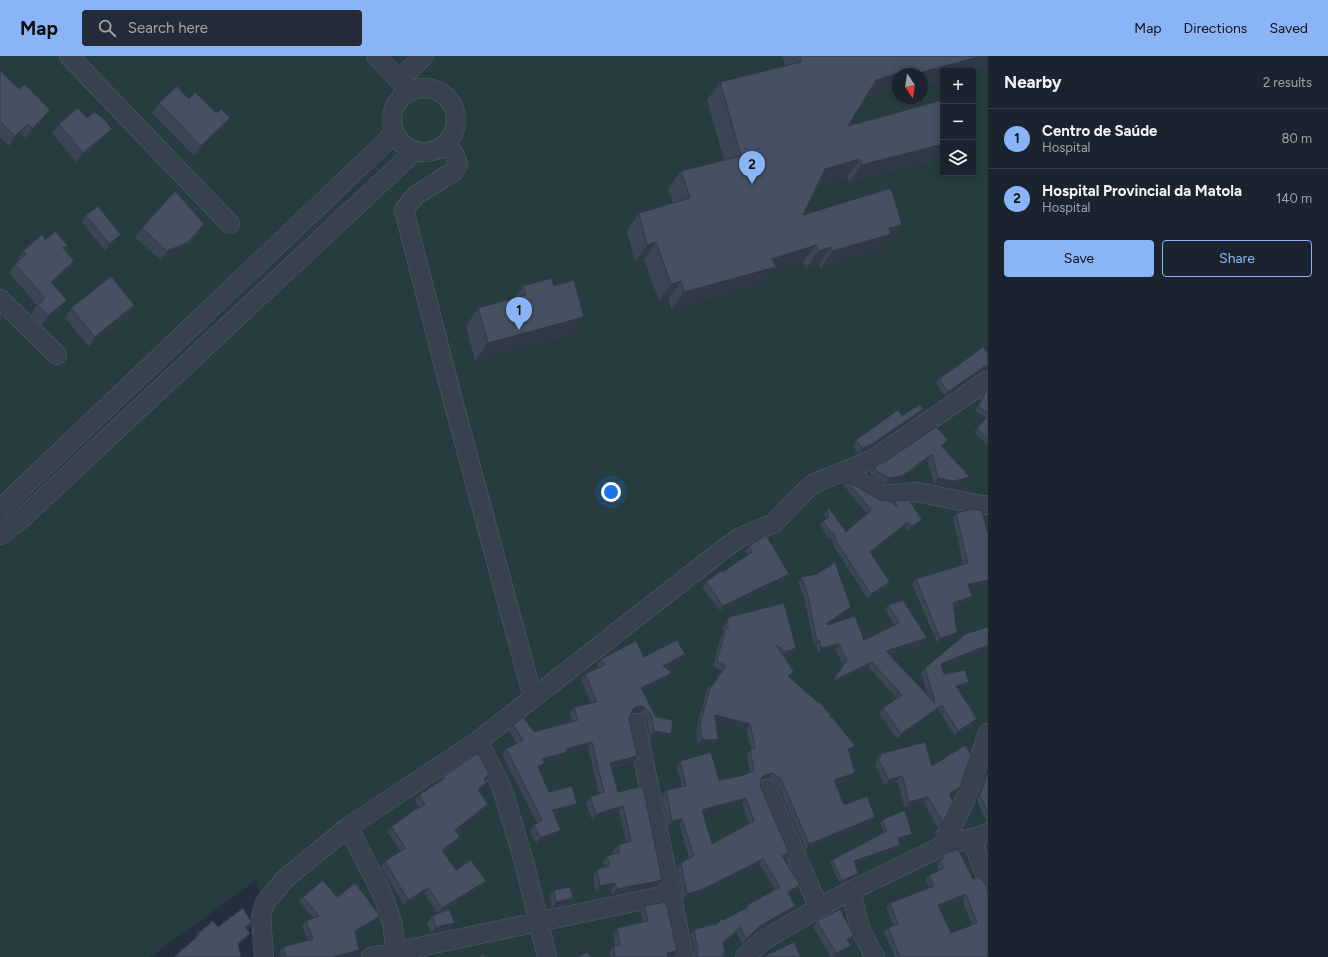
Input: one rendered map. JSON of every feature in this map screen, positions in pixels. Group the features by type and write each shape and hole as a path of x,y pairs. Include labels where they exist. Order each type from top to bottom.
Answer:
{"street":[{"path":"69,56 230,224"},
{"path":"376,56 404,86 434,90 447,98 453,106 456,115 456,126 452,136 446,144 436,150 426,152 415,151 403,144 395,133 392,124 393,114 396,105 402,97 404,86 424,56"},
{"path":"0,508 395,133"},
{"path":"446,144 454,154 458,164 454,171 415,196 404,210 450,390 533,698"},
{"path":"0,535 19,521 415,151"},
{"path":"0,299 57,355"},
{"path":"264,957 261,916 265,903 285,879 348,827 478,741 725,548 739,538 774,523 807,489 826,478 874,459 988,380"},
{"path":"843,472 882,495 917,492 980,505 988,505"},
{"path":"636,723 684,957"},
{"path":"943,846 965,800 988,733"},
{"path":"478,741 502,788 525,865 547,957"},
{"path":"767,789 819,908"},
{"path":"348,827 382,893 393,925 396,952"},
{"path":"745,957 762,941 851,890 943,846 958,841 980,836 988,882"},
{"path":"851,890 860,929 875,957"},
{"path":"371,957 672,894"}],"green space":[{"path":"0,56 988,56 988,957 275,957 256,880 150,957 0,957"}],"building":[{"path":"800,56 982,56 928,71 928,68 892,68 892,75 876,80 848,126 940,101 940,145 861,165 860,159 825,169 803,215 891,188 902,225 889,228 891,234 832,251 831,247 818,251 816,245 772,259 776,267 684,292 681,281 671,284 656,242 647,245 639,213 690,198 681,171 741,156 720,82 801,62"},
{"path":"0,70 19,89 25,84 50,110 32,129 28,124 15,136 0,121"},
{"path":"177,86 189,99 195,92 216,113 221,109 230,118 201,146 159,103"},
{"path":"78,108 87,118 94,112 103,118 112,129 83,153 59,124"},
{"path":"175,191 204,224 188,242 167,251 142,228"},
{"path":"98,206 121,235 109,244 86,215"},
{"path":"55,231 68,246 63,248 74,261 51,282 67,300 48,316 38,305 45,298 15,264 26,254 23,251 43,234 45,240"},
{"path":"111,276 134,305 95,337 71,308"},
{"path":"551,278 554,286 574,280 584,317 488,343 478,308 526,295 523,286"},
{"path":"0,309 3,309 0,326"},
{"path":"983,347 988,354 988,366 985,366 948,392 939,379"},
{"path":"988,390 988,413 978,406 984,397 983,395"},
{"path":"920,404 923,409 872,444 862,448 856,440 898,410 902,416"},
{"path":"988,416 988,439 977,428"},
{"path":"936,427 948,440 941,446 970,477 954,481 938,478 932,454 902,476 889,478 877,471 874,466 885,462"},
{"path":"847,481 880,500 889,501 898,507 894,501 909,500 922,520 911,527 908,522 870,552 890,582 871,594 836,541 834,533 832,534 823,521 829,517 827,509 829,508 846,532 871,510"},
{"path":"973,509 982,511 988,531 988,580 968,584 972,596 953,603 957,633 940,638 916,579 968,563 956,513"},
{"path":"766,535 789,574 723,606 706,582 722,570 723,572 752,552 749,546"},
{"path":"835,562 851,607 827,623 828,625 855,616 864,640 899,623 888,605 903,600 927,638 886,651 935,703 925,668 965,634 988,627 988,645 941,664 944,674 965,670 969,682 956,686 977,719 958,731 942,705 901,734 883,708 902,695 872,662 833,681 847,660 839,644 821,648 819,640 817,641 807,592 801,577 817,574"},
{"path":"784,603 796,648 786,652 776,645 794,672 788,676 819,703 820,702 831,716 830,718 832,717 855,746 848,749 855,773 834,780 844,805 867,796 875,817 809,844 781,779 772,773 762,777 760,782 761,788 789,853 782,856 800,885 788,892 795,906 760,926 746,939 740,927 723,943 725,954 721,957 697,957 698,950 694,929 717,924 722,919 723,920 748,907 747,905 780,887 763,859 701,890 687,894 681,863 694,856 682,819 672,821 666,790 686,786 680,761 711,752 719,780 741,776 754,771 750,749 755,748 750,724 715,715 718,739 702,739 700,725 711,684 711,687 726,666 717,661 725,631 729,627 726,625 729,617","holes":["746,798 754,821 712,844 702,810"]},
{"path":"677,640 685,654 663,666 672,673 641,688 656,717 673,720 671,734 654,731 651,714 644,707 638,706 633,709 629,719 637,756 610,763 618,792 643,786 662,880 617,889 615,883 600,886 597,869 610,866 607,856 620,852 618,845 631,841 623,806 596,814 590,797 604,792 592,742 566,749 567,752 542,759 545,763 538,767 549,792 572,786 577,804 552,810 561,830 540,838 534,825 542,820 506,749 523,740 513,725 523,717 534,732 578,720 574,707 597,702 585,674 605,665 601,659 636,641 644,657"},
{"path":"925,742 932,766 965,745 971,755 960,787 949,794 953,801 939,832 933,835 943,822 928,797 909,802 903,778 901,776 889,780 879,760 881,757 880,754"},
{"path":"478,753 489,774 484,779 487,782 478,790 488,804 455,830 460,837 442,850 456,870 471,860 486,881 442,908 428,888 408,900 385,861 406,848 391,827 414,810 425,805 419,795 445,778 444,776"},
{"path":"988,772 988,813 980,795"},
{"path":"905,810 912,834 898,838 900,845 854,861 858,873 842,881 832,860 887,831 882,820"},
{"path":"958,849 973,879 979,876 986,886 988,892 988,957 900,957 888,928 898,924 890,903 934,886 929,875 944,868 940,860 944,858 942,855","holes":["966,894 977,923 951,933 938,905"]},
{"path":"323,880 337,897 355,883 380,916 355,931 359,950 332,957 286,957 283,947 313,939 306,921 319,916 303,897"},
{"path":"570,887 573,898 556,902 554,890"},
{"path":"666,902 677,951 667,953 668,957 615,957 614,946 620,945 617,928 648,921 644,906"},
{"path":"243,908 252,923 245,927 250,933 238,943 241,957 174,957 199,935 198,933 213,921 218,927"},
{"path":"449,909 455,923 436,927 432,916"},
{"path":"840,909 854,936 847,939 851,946 836,953 817,921"},
{"path":"794,942 801,957 763,957"},
{"path":"588,952 591,957 576,957"},
{"path":"484,954 485,957 477,957"}],"place":[{"name":"Hospital Provincial da Matola","path":"752,184"},
{"name":"Centro de Saúde","path":"519,330"}]}
